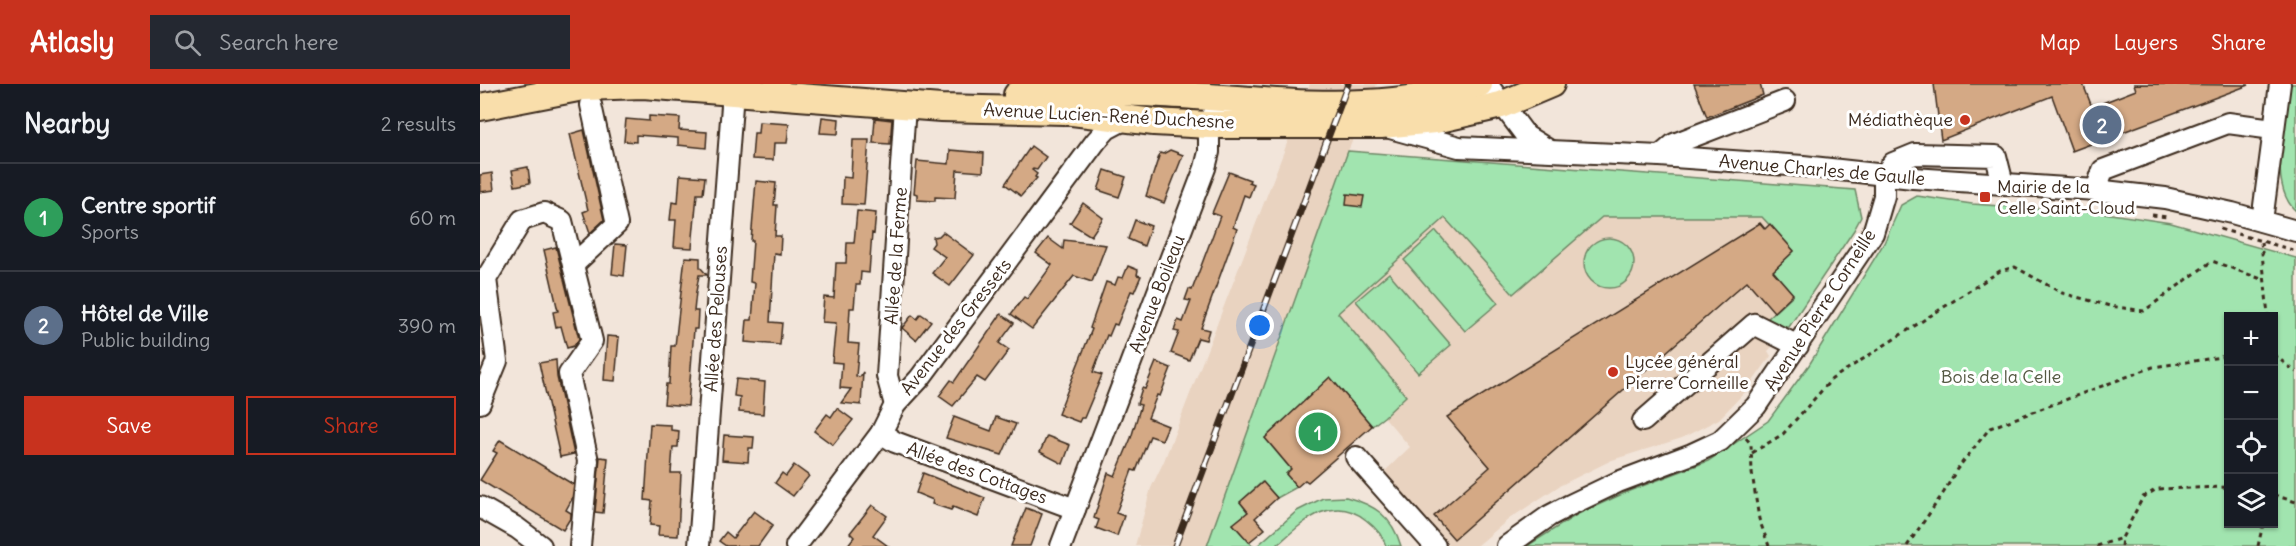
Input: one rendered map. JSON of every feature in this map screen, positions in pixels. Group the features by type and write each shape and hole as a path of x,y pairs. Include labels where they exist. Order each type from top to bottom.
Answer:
{"main road":[{"path":"480,90 521,84"},
{"name":"Avenue Lucien-René Duchesne","path":"795,84 973,95 1288,103 1396,101 1483,90"},
{"path":"1483,90 1551,84"},
{"name":"Avenue Lucien-René Duchesne","path":"480,107 583,87 643,85 905,106 1064,111 1119,98 1209,124 1381,125 1446,118 1483,90"}],"street":[{"path":"2262,221 2280,84"},
{"path":"1459,147 1446,118 1483,90 1526,136 1549,150"},
{"name":"Allée des Pelouses","path":"699,546 733,92"},
{"name":"Avenue des Gressets","path":"796,546 881,433 895,405 920,378 1107,129 1119,98"},
{"path":"1660,156 1674,144 1785,101"},
{"path":"1209,124 1212,115 1220,109 1271,111 1280,109 1288,103"},
{"path":"573,265 617,224 591,105"},
{"name":"Allée de la Ferme","path":"895,405 888,376 905,106"},
{"path":"2096,190 2103,170 2228,123 2273,129"},
{"name":"Avenue Boileau","path":"1061,546 1205,168 1209,152 1209,124"},
{"name":"Avenue Charles de Gaulle","path":"1381,125 1459,147 1803,165 1884,175 2096,190 2164,198 2296,231"},
{"path":"1884,175 1893,163 1915,154 1996,156 2003,184"},
{"name":"Avenue Pierre Corneille","path":"1508,546 1549,516 1643,471 1707,448 1720,441 1736,426 1756,406 1873,233 1884,196 1884,175"},
{"path":"480,403 497,361 486,279 522,220 544,213 562,221 592,341 569,374 588,461 580,546"},
{"path":"1643,421 1755,324 1798,346"},
{"name":"Allée des Cottages","path":"881,433 895,442 1075,509"},
{"path":"1356,457 1435,546"},
{"path":"480,507 517,528 541,546"}],"path":[{"path":"2145,214 2177,219"},
{"path":"2218,229 2296,251"},
{"path":"2261,242 2268,312"},
{"path":"1752,453 1783,434 1833,379 2000,271 2015,267 2062,293 2110,306 2144,311 2212,261 2265,280"},
{"path":"1907,546 1957,469 1990,428 2153,367 2224,357"},
{"path":"2278,358 2296,372"},
{"path":"1736,426 1751,444 1752,473 1759,519 1768,546"},
{"path":"2121,546 2122,538 2143,497 2157,489 2224,487"},
{"path":"2278,496 2296,502"},
{"path":"2258,546 2262,528"},
{"path":"2097,546 2122,538"}],"shaded area":[{"path":"1310,84 1377,84 1348,151 1855,190 1861,217 1789,327 1784,327 1768,342 1772,347 1768,351 1771,356 1746,391 1719,419 1682,438 1612,460 1559,486 1509,519 1477,546 1449,546 1383,473 1410,447 1332,356 1279,345 1207,546 1135,546 1151,488 1164,461"}],"green space":[{"path":"2290,84 2296,84 2296,211 2287,200 2280,169 2282,133"},
{"path":"1348,151 1855,190 1861,217 1789,327 1766,320 1793,295 1773,271 1794,251 1762,217 1602,217 1513,294 1445,218 1338,313 1406,396 1372,426 1330,377 1265,438 1291,469 1286,474 1297,487 1277,498 1262,482 1240,502 1248,512 1233,524 1253,546 1207,546"},
{"name":"Bois de la Celle","path":"1917,196 1972,204 2104,213 2171,223 2296,258 2296,546 1527,546 1578,514 1629,491 1708,461 1768,421 1809,365 1884,243 1901,205"},
{"path":"1436,231 1498,303 1465,331 1404,260"},
{"path":"1609,238 1627,245 1634,263 1627,281 1609,288 1591,281 1584,263 1591,245"},
{"path":"1389,273 1451,345 1418,373 1356,301"},
{"path":"1346,497 1366,504 1381,513 1393,527 1401,546 1386,546 1381,535 1369,523 1353,512 1341,509 1329,510 1307,520 1276,546 1257,546 1297,511 1323,498"}],"building":[{"path":"1694,84 1760,84 1763,95 1707,117"},
{"path":"1934,84 2083,84 2092,107 2136,90 2134,84 2249,85 2072,151 2052,96 1941,140"},
{"path":"649,116 680,118 679,130 707,132 706,148 678,145 678,138 636,135 636,142 624,141 626,119 649,121"},
{"path":"822,117 839,119 838,134 820,133"},
{"path":"875,118 892,120 890,144 873,143"},
{"path":"759,122 789,124 787,143 774,143 773,160 752,159 754,133 758,133"},
{"path":"584,130 604,220 590,233 583,212 588,210 570,134"},
{"path":"853,140 869,140 864,205 842,204 843,177 851,178"},
{"path":"1031,146 1046,157 1037,170 1032,170 1037,174 1035,177 1037,178 1021,196 1005,184"},
{"path":"950,150 984,153 983,172 957,170 955,198 935,197 935,201 917,200 917,194 914,193 917,161 949,164"},
{"path":"1170,150 1183,155 1164,203 1146,196 1160,153 1163,154"},
{"path":"528,167 530,183 515,186 512,170"},
{"path":"1105,170 1126,177 1119,197 1098,190"},
{"path":"1229,172 1250,180 1249,182 1254,184 1249,197 1244,195 1233,227 1237,229 1201,328 1209,330 1206,340 1198,338 1189,360 1171,353 1179,332 1174,331 1178,320 1183,322 1191,301 1185,300 1189,289 1192,290 1220,216 1212,213"},
{"path":"492,173 494,190 480,192 480,175"},
{"path":"680,175 705,177 703,194 697,194 692,248 674,247 676,220 670,220 672,202 678,203"},
{"path":"756,181 776,183 775,236 781,236 780,254 774,253 770,322 782,323 780,345 745,342 747,320 752,320 755,283 750,282"},
{"path":"1347,194 1364,196 1362,207 1346,205"},
{"path":"1083,203 1103,218 1091,236 1070,223"},
{"path":"857,211 876,213 869,273 861,272 860,285 856,285 854,308 850,308 848,343 859,344 856,376 860,377 863,372 861,405 841,403 851,389 840,388 842,363 832,362 836,323 822,322 824,297 834,298 836,263 846,263 847,243 854,243"},
{"path":"1135,220 1151,226 1144,246 1128,239"},
{"path":"1760,223 1765,229 1770,224 1794,251 1773,271 1793,294 1774,312 1747,281 1454,539 1434,516 1490,467 1447,417"},
{"path":"943,232 974,255 950,286 932,273 945,257 931,247 934,243 933,237"},
{"path":"1048,238 1063,249 1064,240 1106,245 1092,282 1074,276 1032,329 1011,314 1024,297 1027,299 1052,265 1036,253"},
{"path":"615,244 627,245 624,276 612,274"},
{"path":"556,247 579,339 574,346 567,348 561,326 556,327 553,312 558,311 544,250"},
{"path":"685,257 700,258 700,267 707,275 699,275 696,292 694,311 698,311 697,329 694,329 688,406 664,404 666,384 669,384 671,346 675,346"},
{"path":"1128,266 1138,270 1137,275 1141,276 1134,292 1131,291 1117,325 1114,324 1109,336 1107,335 1093,372 1102,375 1084,418 1081,418 1079,422 1058,414 1092,329 1090,328 1106,282 1115,285 1118,277 1123,278"},
{"path":"921,314 931,321 916,340 902,328 912,315 917,319"},
{"path":"1001,314 1014,323 999,343 1009,350 985,382 977,377 953,406 939,396 951,380 954,382"},
{"path":"607,336 619,337 615,381 604,380"},
{"path":"556,360 557,377 574,454 560,457 539,363"},
{"path":"1156,362 1171,368 1148,418 1168,426 1162,440 1150,436 1136,471 1132,470 1116,513 1124,516 1117,536 1096,528 1099,520 1094,518 1108,473 1115,476 1131,438 1141,405 1137,404 1142,388 1145,389"},
{"path":"1330,377 1372,426 1308,482 1305,480 1297,487 1286,474 1291,469 1265,438"},
{"path":"736,379 765,382 763,414 739,412 740,397 734,396"},
{"path":"837,408 853,420 833,445 814,431 827,414 831,417"},
{"path":"954,417 991,431 996,417 1016,424 1002,455 946,438"},
{"path":"650,424 671,425 671,430 679,431 678,447 673,447 671,473 681,473 678,536 658,535 659,526 650,525 652,501 645,500"},
{"path":"724,435 754,437 753,448 749,448 748,462 722,460"},
{"path":"1047,436 1070,445 1063,464 1040,452"},
{"path":"500,440 574,485 572,499 566,510 571,513 571,517 563,530 480,480 497,453 493,451"},
{"path":"600,457 608,458 603,513 595,512"},
{"path":"794,465 809,476 793,496 775,483 782,473 786,476"},
{"path":"923,473 985,498 978,517 953,507 951,510 932,504 933,500 916,493"},
{"path":"1263,482 1277,498 1255,518 1265,529 1249,542 1233,524 1248,512 1240,502"},
{"path":"872,505 887,516 873,535 888,546 847,546 854,537 850,533"},
{"path":"1026,508 1042,514 1030,546 1011,546"},
{"path":"754,511 773,525 758,546 726,546 719,541 726,532 733,538"}],"railway":[{"path":"1175,546 1348,84"}],"place":[{"name":"Médiathèque","path":"1965,120"},
{"name":"Hôtel de Ville","path":"2102,125"},
{"name":"Mairie de la Celle Saint-Cloud","path":"1985,197"},
{"name":"Lycée général Pierre Corneille","path":"1613,372"},
{"name":"Centre sportif","path":"1318,432"}]}
